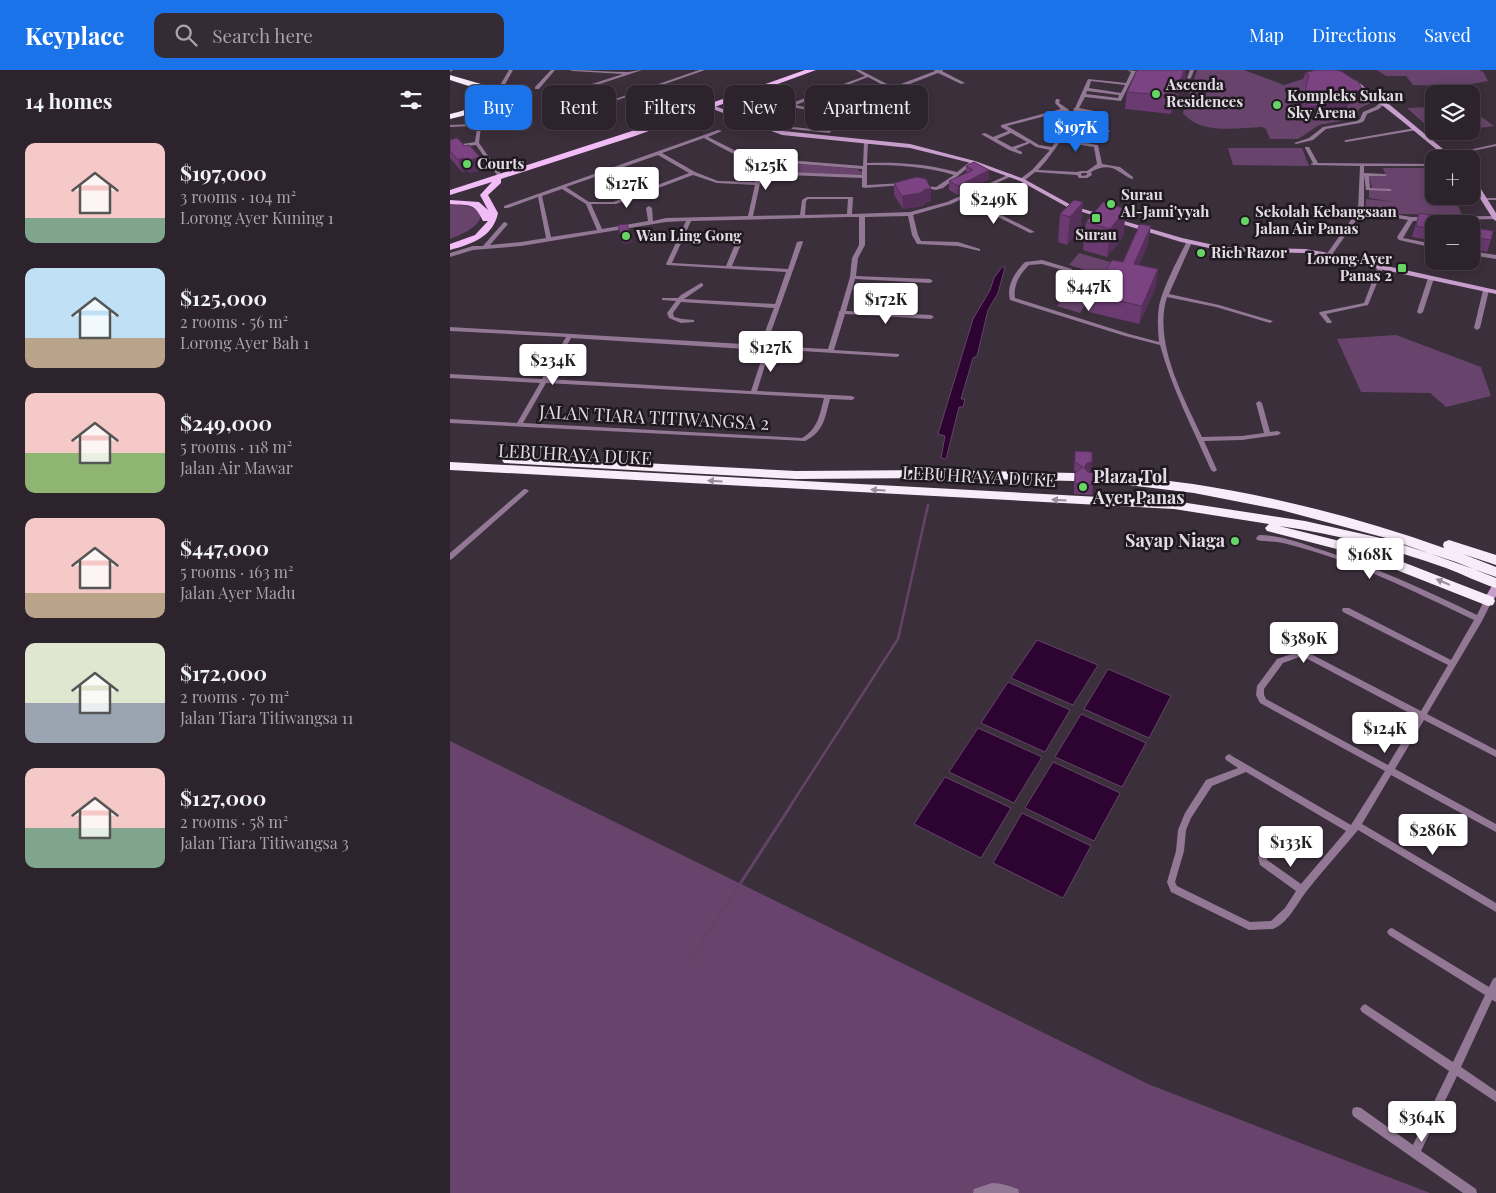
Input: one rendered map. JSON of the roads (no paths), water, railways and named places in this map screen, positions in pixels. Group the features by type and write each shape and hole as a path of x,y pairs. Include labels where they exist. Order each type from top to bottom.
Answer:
{"highway":[{"path":"450,78 481,88 486,93 483,102 477,107 450,115"},
{"path":"450,88 471,88 478,92 480,96 477,102 450,115"},
{"name":"LEBUHRAYA DUKE","path":"450,457 796,475 930,474 1074,477"},
{"name":"LEBUHRAYA DUKE","path":"450,466 1174,506 1305,525 1385,544 1459,557 1496,583"},
{"name":"LEBUHRAYA DUKE","path":"1091,478 1207,490 1297,510 1404,538 1496,572"},
{"path":"1081,502 1187,514 1310,536 1359,550 1488,601"},
{"path":"1459,557 1496,548"},
{"path":"1459,557 1496,560"}],"main road":[{"path":"714,98 800,70"},
{"path":"714,107 723,106 812,70"},
{"path":"450,189 503,175 627,130"},
{"path":"450,193 641,130"},
{"path":"450,248 475,238 488,230 494,213 484,198 485,193 503,175"},
{"path":"450,202 476,204 484,210 487,218 477,231 450,243"}],"street":[{"path":"502,85 511,70"},
{"path":"537,88 553,70"},
{"path":"572,70 629,74"},
{"path":"594,85 640,70"},
{"path":"661,85 704,70"},
{"path":"857,70 885,85"},
{"path":"902,85 938,70 963,83"},
{"path":"1083,94 1119,100 1131,70"},
{"path":"1189,78 1192,70"},
{"path":"1330,70 1355,82 1444,150"},
{"path":"1340,70 1363,80 1445,150"},
{"path":"843,85 868,76"},
{"path":"1022,180 1036,171 1053,149 1090,80 1127,84"},
{"path":"1086,89 1122,94"},
{"path":"1058,100 1056,102 1064,109"},
{"path":"1296,143 1311,139 1325,128 1358,122 1362,120 1365,113 1383,103"},
{"path":"1053,149 1030,142 1003,126 1064,109 1105,114"},
{"path":"1067,124 1108,131"},
{"path":"450,126 474,125 479,127 476,143"},
{"path":"795,128 828,132"},
{"path":"1346,141 1415,129"},
{"path":"772,130 782,133 916,147 973,162 1022,180 1072,207 1188,242 1223,249 1297,251 1329,255 1496,292"},
{"path":"506,207 660,154 720,131"},
{"path":"992,139 1011,131"},
{"path":"983,134 1020,153"},
{"path":"705,137 740,155 763,159 865,166 906,163 923,165 957,174"},
{"path":"1059,140 1096,146 1100,165"},
{"path":"866,142 864,187 911,184"},
{"path":"1011,149 1030,142"},
{"path":"476,143 503,175"},
{"path":"450,147 476,143"},
{"path":"1480,150 1495,146"},
{"path":"1307,148 1314,164 1425,165"},
{"path":"660,154 693,173 717,182 757,184"},
{"path":"750,218 763,159"},
{"path":"921,186 936,189 973,162"},
{"path":"1362,164 1368,189 1390,190"},
{"path":"1036,171 1078,174 1081,177 1087,178 1090,175 1088,172 1100,165 1118,168 1131,178"},
{"path":"760,172 864,177"},
{"path":"564,188 588,203 614,203 693,173"},
{"path":"450,256 485,247 503,246 652,222 910,214 938,207 1010,175"},
{"path":"1364,175 1385,175"},
{"path":"1329,255 1361,210 1364,175"},
{"path":"1480,183 1496,207"},
{"path":"1361,210 1411,219 1496,219 1491,199 1480,187"},
{"path":"540,196 549,239"},
{"path":"962,197 1032,232"},
{"path":"802,217 804,200 807,198 851,198 849,216"},
{"path":"588,203 600,230"},
{"path":"649,208 652,222"},
{"path":"910,214 919,243 958,244 978,250"},
{"path":"830,352 853,277 855,258 862,245 862,216"},
{"path":"1411,219 1400,237 1401,239 1425,244"},
{"path":"688,220 670,264 789,271"},
{"path":"485,247 505,224"},
{"path":"728,268 739,242"},
{"path":"754,392 776,306 800,242"},
{"path":"1188,242 1162,306 1162,344 1179,393 1202,439 1214,470"},
{"path":"1480,254 1496,257"},
{"path":"1070,270 1042,262 1027,263 1020,270 1014,282 1011,297 1012,299 1127,335 1162,344"},
{"path":"1329,322 1322,312 1366,304 1381,266"},
{"path":"853,277 930,281"},
{"path":"1420,312 1431,278"},
{"path":"692,321 681,321 672,318 670,312 679,300 701,285"},
{"path":"1477,328 1486,290"},
{"path":"1166,295 1217,306 1270,321"},
{"path":"664,299 776,306"},
{"path":"841,312 931,317"},
{"path":"450,330 897,355"},
{"path":"519,425 568,337"},
{"path":"450,376 852,398"},
{"name":"JALAN TIARA TITIWANGSA 2","path":"450,421 803,440 812,436 817,431 827,397"},
{"path":"1260,403 1267,434"},
{"path":"1202,439 1278,433"},
{"path":"450,557 526,491"},
{"path":"1259,538 1276,537 1358,564 1385,574 1479,618"},
{"path":"1246,768 1209,783 1188,816 1182,830 1180,851 1171,882 1174,889 1249,926 1273,926 1288,911 1302,890 1354,827 1423,716 1496,587"},
{"path":"1346,610 1453,664"},
{"path":"1293,624 1297,646 1302,653 1496,754"},
{"path":"1302,653 1280,661 1260,688 1260,695 1263,701 1496,828"},
{"path":"1229,758 1496,908"},
{"path":"1268,848 1262,857 1263,862 1302,890"},
{"path":"1392,932 1493,995"},
{"path":"1415,1153 1493,995 1496,982"},
{"path":"1365,1009 1496,1098"},
{"path":"1357,1112 1472,1193"},
{"path":"978,1193 985,1189 1003,1188 1014,1193"}],"waterway":[{"path":"789,808 898,639 928,505"},
{"path":"686,967 790,807"}],"place":[{"name":"Ascenda Residences","path":"1156,94"},
{"name":"Kompleks Sukan Sky Arena","path":"1277,105"},
{"name":"Courts","path":"467,164"},
{"name":"Surau Al-Jami'yyah","path":"1111,204"},
{"name":"Surau","path":"1096,218"},
{"name":"Sekolah Kebangsaan Jalan Air Panas","path":"1245,221"},
{"name":"Wan Ling Gong","path":"626,236"},
{"name":"Rich Razor","path":"1201,253"},
{"name":"Lorong Ayer Panas 2","path":"1402,268"},
{"name":"Plaza Tol Ayer Panas","path":"1083,487"},
{"name":"Sayap Niaga","path":"1235,541"}]}
